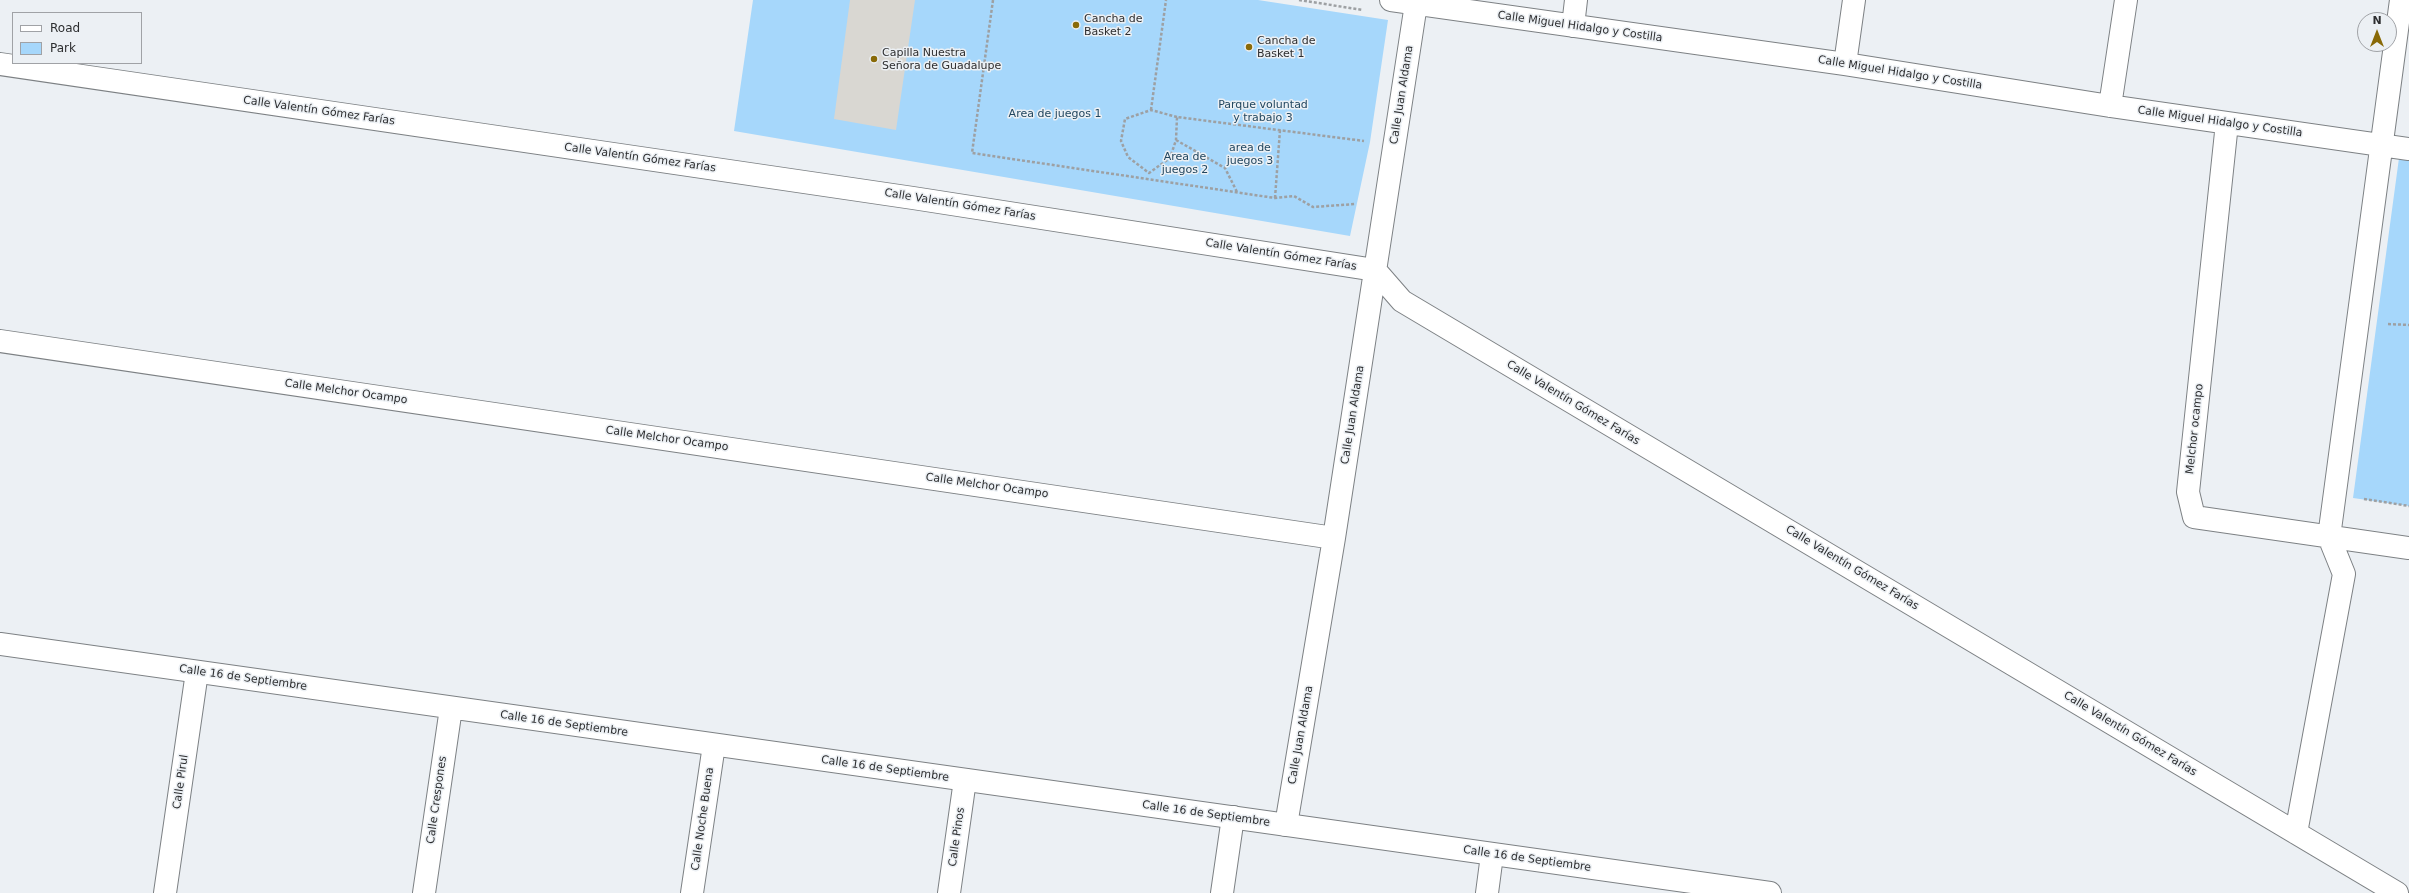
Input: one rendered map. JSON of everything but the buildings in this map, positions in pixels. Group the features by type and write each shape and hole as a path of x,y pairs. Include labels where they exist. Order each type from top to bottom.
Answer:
{"street":[{"name":"Calle Miguel Hidalgo y Costilla","path":"1391,0 1845,64 2110,106 2409,150"},
{"path":"1573,26 1576,0"},
{"path":"1845,64 1854,0"},
{"path":"2110,106 2126,0"},
{"path":"2296,833 2344,574 2329,537 2380,146 2401,0"},
{"name":"Calle Juan Aldama","path":"1286,825 1334,538 1416,4"},
{"name":"Calle Valentín Gómez Farías","path":"0,64 897,196 1375,270 1402,301 2397,893"},
{"name":"Melchor ocampo","path":"2227,123 2188,492 2194,517 2409,548"},
{"name":"Calle Melchor Ocampo","path":"0,341 1334,538"},
{"name":"Calle 16 de Septiembre","path":"0,644 1760,892"},
{"name":"Calle Pirul","path":"164,893 197,672"},
{"name":"Calle Crespones","path":"424,893 450,708"},
{"name":"Calle Noche Buena","path":"692,893 714,745"},
{"name":"Calle Pinos","path":"949,893 965,780"},
{"path":"1222,893 1233,817"},
{"path":"1487,893 1492,855"}],"path":[{"path":"993,0 972,153 1274,198 1294,196 1313,207 1358,204"},
{"path":"1151,110 1166,0"},
{"path":"1299,0 1368,11"},
{"path":"1177,116 1176,140 1170,158 1149,174 1128,157 1121,141 1126,119 1151,110 1177,116 1370,142"},
{"path":"1274,198 1280,130"},
{"path":"1176,140 1225,168 1237,192"},
{"path":"2383,323 2409,325"}],"green space":[{"name":"Parque voluntad y trabajo 3","path":"753,0 1258,0 1388,20 1370,142 1350,236 734,131"},
{"path":"2409,151 2409,506 2353,498 2399,158"}],"place":[{"name":"Cancha de Basket 2","path":"1076,25"},
{"name":"Cancha de Basket 1","path":"1249,47"},
{"name":"Capilla Nuestra Señora de Guadalupe","path":"874,59"}],"park label":[{"name":"Area de juegos 1","path":"1055,114"},
{"name":"area de juegos 3","path":"1250,154"},
{"name":"Area de juegos 2","path":"1185,163"}]}
